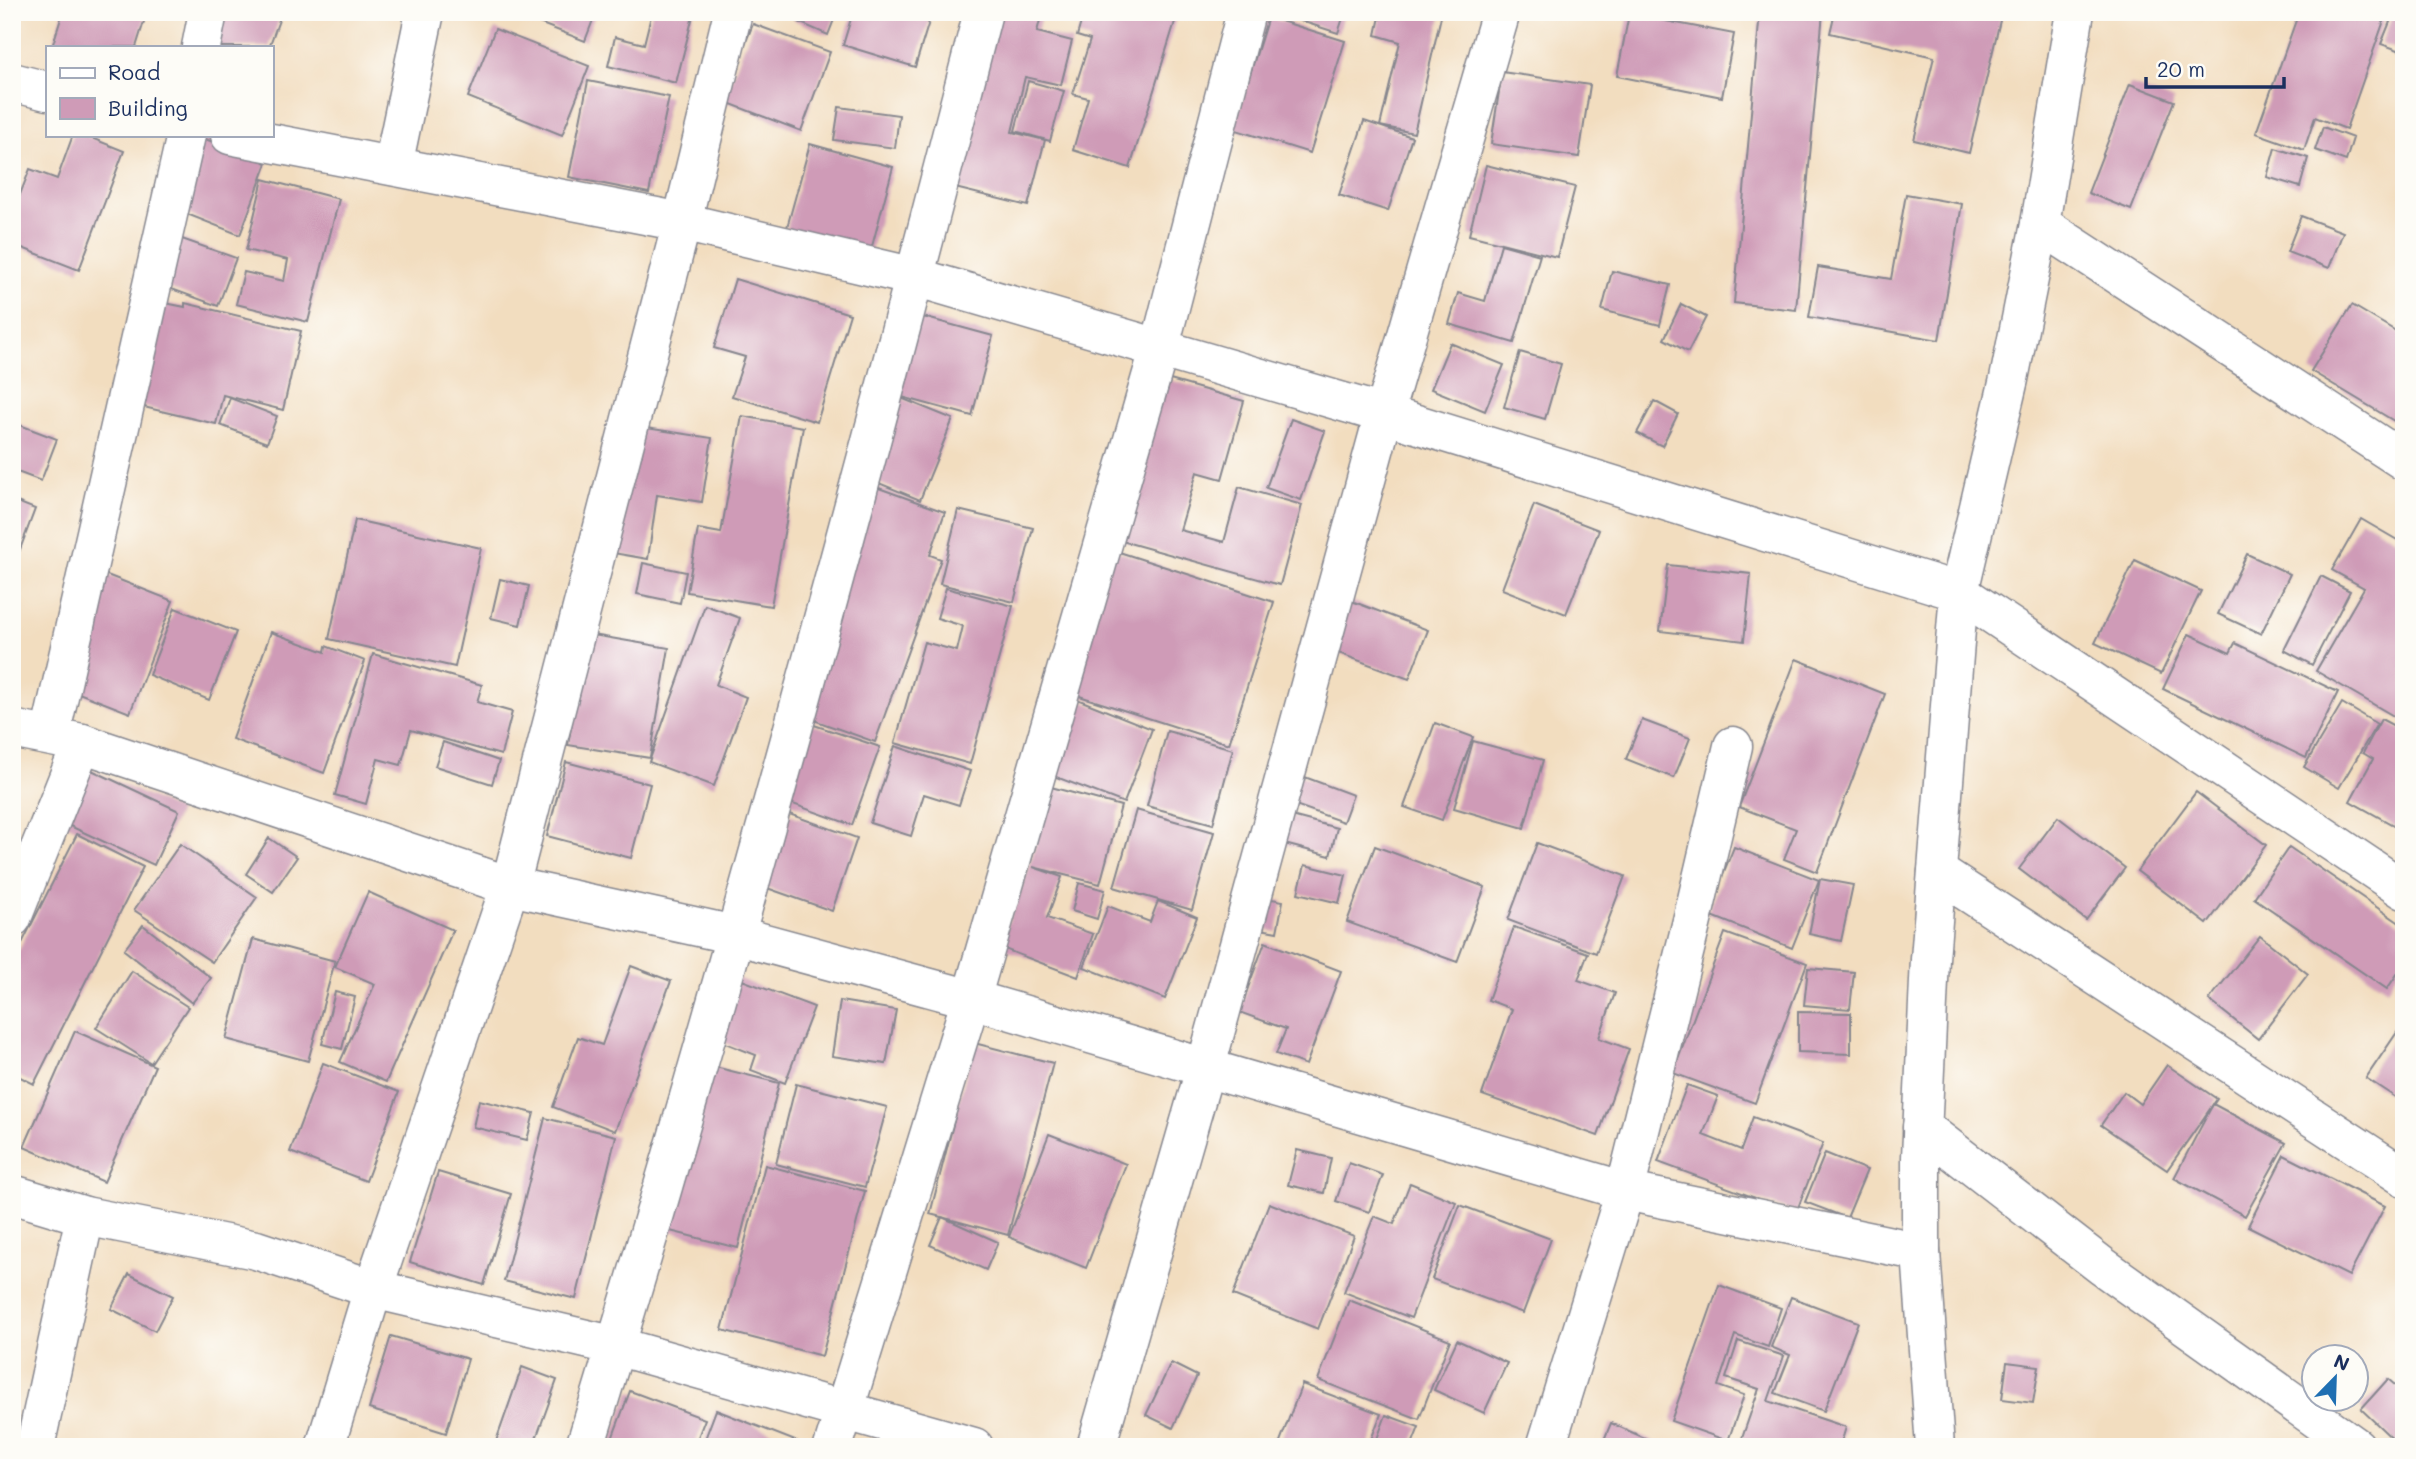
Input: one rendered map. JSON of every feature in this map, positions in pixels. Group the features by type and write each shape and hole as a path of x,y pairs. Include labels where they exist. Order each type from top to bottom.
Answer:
{"street":[{"path":"201,46 208,12"},
{"path":"393,166 425,12"},
{"path":"326,1447 373,1289 510,886 682,222 733,12"},
{"path":"584,1447 616,1346 735,935 915,277 983,12"},
{"path":"833,1447 971,999 1159,350 1246,12"},
{"path":"1096,1447 1206,1066 1384,414 1501,12"},
{"path":"1936,1447 1921,1252 1922,1127 1930,960 1959,592 2009,379 2040,224 2075,12"},
{"path":"12,82 46,91"},
{"path":"12,918 66,739 186,136"},
{"path":"235,136 682,222 915,277 1384,414 1959,592 2404,890"},
{"path":"2040,224 2404,461"},
{"path":"12,729 66,739 510,886 735,935 971,999 1625,1191 1921,1252"},
{"path":"1546,1447 1625,1191 1733,746"},
{"path":"1937,872 2404,1177"},
{"path":"1922,1127 2102,1266 2356,1447"},
{"path":"12,1195 85,1216 256,1250 373,1289 616,1346 974,1447"},
{"path":"35,1447 85,1216"}],"building":[{"path":"63,12 147,12 136,46 52,46"},
{"path":"214,12 282,12 269,46 201,46"},
{"path":"511,12 596,12 585,41"},
{"path":"652,12 694,12 676,83 608,66 615,37 644,44"},
{"path":"797,12 837,12 828,35 794,20"},
{"path":"853,12 932,12 915,67 843,45"},
{"path":"995,12 1042,12 1037,32 1072,41 1061,85 1025,77 1012,132 1045,140 1028,206 951,187"},
{"path":"1084,12 1178,12 1130,168 1073,150 1088,98 1073,94 1090,40 1077,36"},
{"path":"1273,12 1345,12 1338,33"},
{"path":"1381,12 1442,12 1414,133 1380,126 1400,42 1376,35"},
{"path":"1760,12 1823,12 1796,310 1734,303"},
{"path":"1835,12 2002,12 1969,153 1914,140 1934,57 1830,33"},
{"path":"2299,12 2313,12 2326,17 2328,12 2387,12 2346,129 2315,117 2304,150 2256,133"},
{"path":"2394,12 2404,12 2404,52 2381,44"},
{"path":"1629,14 1734,34 1722,97 1617,76"},
{"path":"1268,17 1345,41 1310,153 1233,129"},
{"path":"753,24 830,52 801,131 723,101"},
{"path":"495,29 589,66 562,135 468,97"},
{"path":"1502,72 1590,85 1579,157 1491,144"},
{"path":"588,81 669,97 649,193 569,177"},
{"path":"1028,81 1064,91 1050,141 1015,131"},
{"path":"2130,84 2174,101 2131,210 2088,193"},
{"path":"839,107 899,115 895,148 834,140"},
{"path":"1364,121 1412,137 1388,211 1339,195"},
{"path":"2323,127 2353,138 2346,161 2315,150"},
{"path":"73,136 86,136 124,151 79,270 12,244 12,215 30,169 57,179"},
{"path":"195,136 267,163 240,235 164,205"},
{"path":"810,144 893,167 870,254 786,231"},
{"path":"2275,148 2308,158 2300,187 2267,177"},
{"path":"1486,165 1575,187 1557,257 1469,235"},
{"path":"263,179 339,199 308,322 236,304 244,272 284,281 288,260 246,250"},
{"path":"1906,194 1962,204 1939,340 1809,317 1818,267 1891,279"},
{"path":"2301,216 2343,232 2329,268 2287,252"},
{"path":"165,233 236,258 218,306 147,280"},
{"path":"1501,244 1540,255 1514,343 1449,324 1458,293 1485,301"},
{"path":"1612,271 1670,285 1660,325 1602,310"},
{"path":"735,279 850,314 817,422 732,396 745,357 714,348"},
{"path":"155,301 185,307 185,303 301,331 283,410 223,395 216,424 131,404"},
{"path":"1681,304 1706,317 1688,352 1664,339"},
{"path":"2352,305 2404,336 2404,427 2311,371"},
{"path":"912,314 993,336 972,416 891,394"},
{"path":"1450,343 1504,365 1485,411 1431,389"},
{"path":"1520,352 1561,364 1545,419 1504,407"},
{"path":"1156,376 1244,401 1222,479 1197,472 1180,530 1224,542 1239,487 1302,505 1280,585 1111,538"},
{"path":"896,396 953,419 920,500 864,477"},
{"path":"230,398 277,416 267,443 220,425"},
{"path":"1654,401 1678,414 1662,446 1637,433"},
{"path":"742,416 803,427 771,606 687,592 698,529 721,533"},
{"path":"1291,419 1325,431 1301,500 1266,488"},
{"path":"12,422 57,439 41,481 12,470"},
{"path":"633,426 712,438 702,502 657,495 648,559 613,553"},
{"path":"876,487 945,512 930,555 941,559 875,742 794,713"},
{"path":"12,500 35,509 19,552 12,550"},
{"path":"1534,505 1599,530 1566,614 1502,589"},
{"path":"958,510 1033,528 1014,602 940,584"},
{"path":"2361,519 2404,544 2404,722 2316,671 2364,588 2332,570"},
{"path":"355,520 481,548 455,667 329,639"},
{"path":"1113,550 1274,602 1229,744 1067,692"},
{"path":"2247,554 2290,574 2261,634 2218,614"},
{"path":"2135,560 2201,591 2161,674 2095,643"},
{"path":"643,563 686,572 680,603 637,594"},
{"path":"1668,565 1751,574 1744,641 1660,631"},
{"path":"102,573 173,601 130,713 58,685"},
{"path":"2321,576 2350,591 2312,665 2284,650"},
{"path":"500,579 529,586 520,625 491,618"},
{"path":"946,588 1013,606 970,764 895,743 924,642 957,651 963,626 937,618"},
{"path":"1349,600 1428,630 1409,679 1330,650"},
{"path":"705,605 740,618 716,685 746,697 714,786 649,762"},
{"path":"175,608 236,632 209,700 149,675"},
{"path":"271,632 325,652 326,646 365,661 324,773 232,739"},
{"path":"587,634 669,648 650,758 568,745"},
{"path":"2189,634 2230,653 2235,643 2338,692 2306,758 2163,689"},
{"path":"373,654 482,685 477,702 512,712 501,755 411,730 401,765 378,759 366,804 335,795"},
{"path":"1796,659 1885,694 1817,872 1784,859 1796,829 1739,807"},
{"path":"1072,697 1152,729 1124,803 1043,772"},
{"path":"2342,703 2377,724 2339,788 2304,767"},
{"path":"2381,719 2404,731 2404,831 2350,801 2373,759 2363,753"},
{"path":"1642,720 1690,738 1674,778 1626,759"},
{"path":"802,721 880,747 852,825 776,798"},
{"path":"1435,723 1473,737 1442,820 1404,807"},
{"path":"1167,731 1233,749 1213,824 1147,806"},
{"path":"1473,741 1543,760 1524,828 1454,808"},
{"path":"443,742 499,761 492,784 435,766"},
{"path":"895,746 970,771 959,805 924,794 911,836 870,823"},
{"path":"566,762 650,784 631,858 547,836"},
{"path":"83,766 179,811 154,865 57,820"},
{"path":"1294,773 1353,795 1343,822 1284,801"},
{"path":"1051,787 1121,806 1100,884 1033,867 1062,877 1047,918 1093,934 1078,977 999,947 1030,865"},
{"path":"2196,792 2266,845 2207,924 2137,871"},
{"path":"778,810 857,838 832,911 753,883"},
{"path":"1136,810 1214,832 1192,910 1114,887"},
{"path":"1284,814 1337,828 1330,856 1277,842"},
{"path":"2058,817 2125,868 2086,920 2019,869"},
{"path":"77,834 143,867 34,1084 12,1073 12,963"},
{"path":"269,838 297,857 273,892 246,874"},
{"path":"1537,843 1625,876 1596,953 1508,920"},
{"path":"180,844 257,897 212,962 134,910"},
{"path":"1375,846 1485,887 1457,962 1347,922"},
{"path":"1734,847 1819,880 1792,948 1707,914"},
{"path":"2289,847 2404,926 2404,964 2387,989 2254,898"},
{"path":"1305,865 1346,875 1339,903 1298,893"},
{"path":"1820,879 1853,885 1841,941 1809,934"},
{"path":"1079,883 1105,890 1097,919 1072,911"},
{"path":"368,892 453,930 386,1082 340,1062 375,984 335,967"},
{"path":"1255,896 1283,901 1277,932 1250,927"},
{"path":"1158,901 1197,917 1165,999 1084,967 1108,906 1150,922"},
{"path":"143,925 211,978 192,1003 124,950"},
{"path":"1514,927 1588,953 1578,980 1615,993 1599,1038 1629,1049 1598,1136 1482,1095 1512,1009 1488,1000"},
{"path":"1725,933 1807,963 1755,1103 1673,1073"},
{"path":"2260,936 2308,974 2258,1039 2209,1000"},
{"path":"253,939 335,961 308,1061 226,1039"},
{"path":"1265,942 1341,971 1306,1065 1276,1054 1286,1029 1239,1012"},
{"path":"631,966 671,981 615,1131 553,1107 578,1037 602,1045"},
{"path":"1808,968 1854,972 1850,1009 1804,1005"},
{"path":"132,971 188,1007 151,1063 96,1028"},
{"path":"734,977 814,1007 785,1083 751,1070 756,1055 710,1037"},
{"path":"335,992 355,997 342,1049 322,1044"},
{"path":"840,1001 896,1010 886,1064 832,1056"},
{"path":"1798,1012 1851,1013 1851,1054 1798,1052"},
{"path":"2404,1022 2404,1103 2366,1078"},
{"path":"75,1031 155,1066 104,1182 24,1147"},
{"path":"974,1043 1053,1063 1008,1235 930,1214"},
{"path":"323,1063 399,1092 366,1181 290,1152"},
{"path":"703,1064 779,1083 738,1248 662,1229"},
{"path":"2167,1065 2217,1099 2167,1170 2101,1125 2124,1092 2140,1104"},
{"path":"796,1084 887,1107 865,1187 776,1164"},
{"path":"1687,1085 1718,1096 1703,1135 1741,1150 1753,1117 1823,1143 1796,1213 1658,1162"},
{"path":"479,1100 534,1113 527,1140 473,1127"},
{"path":"2213,1104 2286,1143 2245,1216 2174,1178"},
{"path":"545,1118 616,1136 576,1299 504,1281"},
{"path":"1049,1134 1126,1164 1086,1268 1009,1237"},
{"path":"1297,1150 1331,1158 1324,1193 1288,1185"},
{"path":"1825,1153 1867,1170 1847,1218 1805,1202"},
{"path":"2284,1155 2385,1206 2349,1276 2248,1226"},
{"path":"1349,1163 1383,1175 1369,1212 1336,1201"},
{"path":"765,1165 865,1191 822,1356 722,1330"},
{"path":"438,1172 511,1194 484,1285 410,1262"},
{"path":"1410,1183 1456,1202 1411,1318 1344,1292 1374,1216 1394,1224"},
{"path":"1269,1203 1354,1236 1318,1329 1233,1295"},
{"path":"1460,1205 1551,1239 1523,1313 1432,1279"},
{"path":"942,1217 998,1242 986,1270 930,1245"},
{"path":"129,1274 173,1296 155,1331 111,1309"},
{"path":"1719,1285 1781,1308 1768,1347 1735,1335 1718,1386 1744,1395 1728,1441 1671,1421"},
{"path":"1791,1297 1858,1322 1824,1411 1775,1393 1790,1355 1771,1347"},
{"path":"1349,1300 1450,1340 1419,1419 1318,1380"},
{"path":"391,1336 468,1359 446,1433 369,1409"},
{"path":"1457,1340 1507,1363 1484,1413 1434,1390"},
{"path":"1738,1341 1784,1356 1768,1401 1846,1427 1840,1447 1739,1447 1759,1389 1726,1378"},
{"path":"2007,1362 2039,1366 2033,1403 2002,1399"},
{"path":"1171,1363 1197,1376 1173,1428 1146,1415"},
{"path":"522,1367 557,1380 533,1447 494,1447"},
{"path":"2388,1379 2404,1393 2404,1443 2401,1447 2366,1414 2370,1414 2370,1399"},
{"path":"1302,1384 1381,1414 1368,1447 1278,1447"},
{"path":"630,1391 705,1419 694,1447 609,1447"},
{"path":"716,1410 798,1442 796,1447 702,1447"},
{"path":"1386,1415 1419,1427 1411,1447 1374,1447"},
{"path":"1611,1423 1665,1447 1601,1447"}]}
